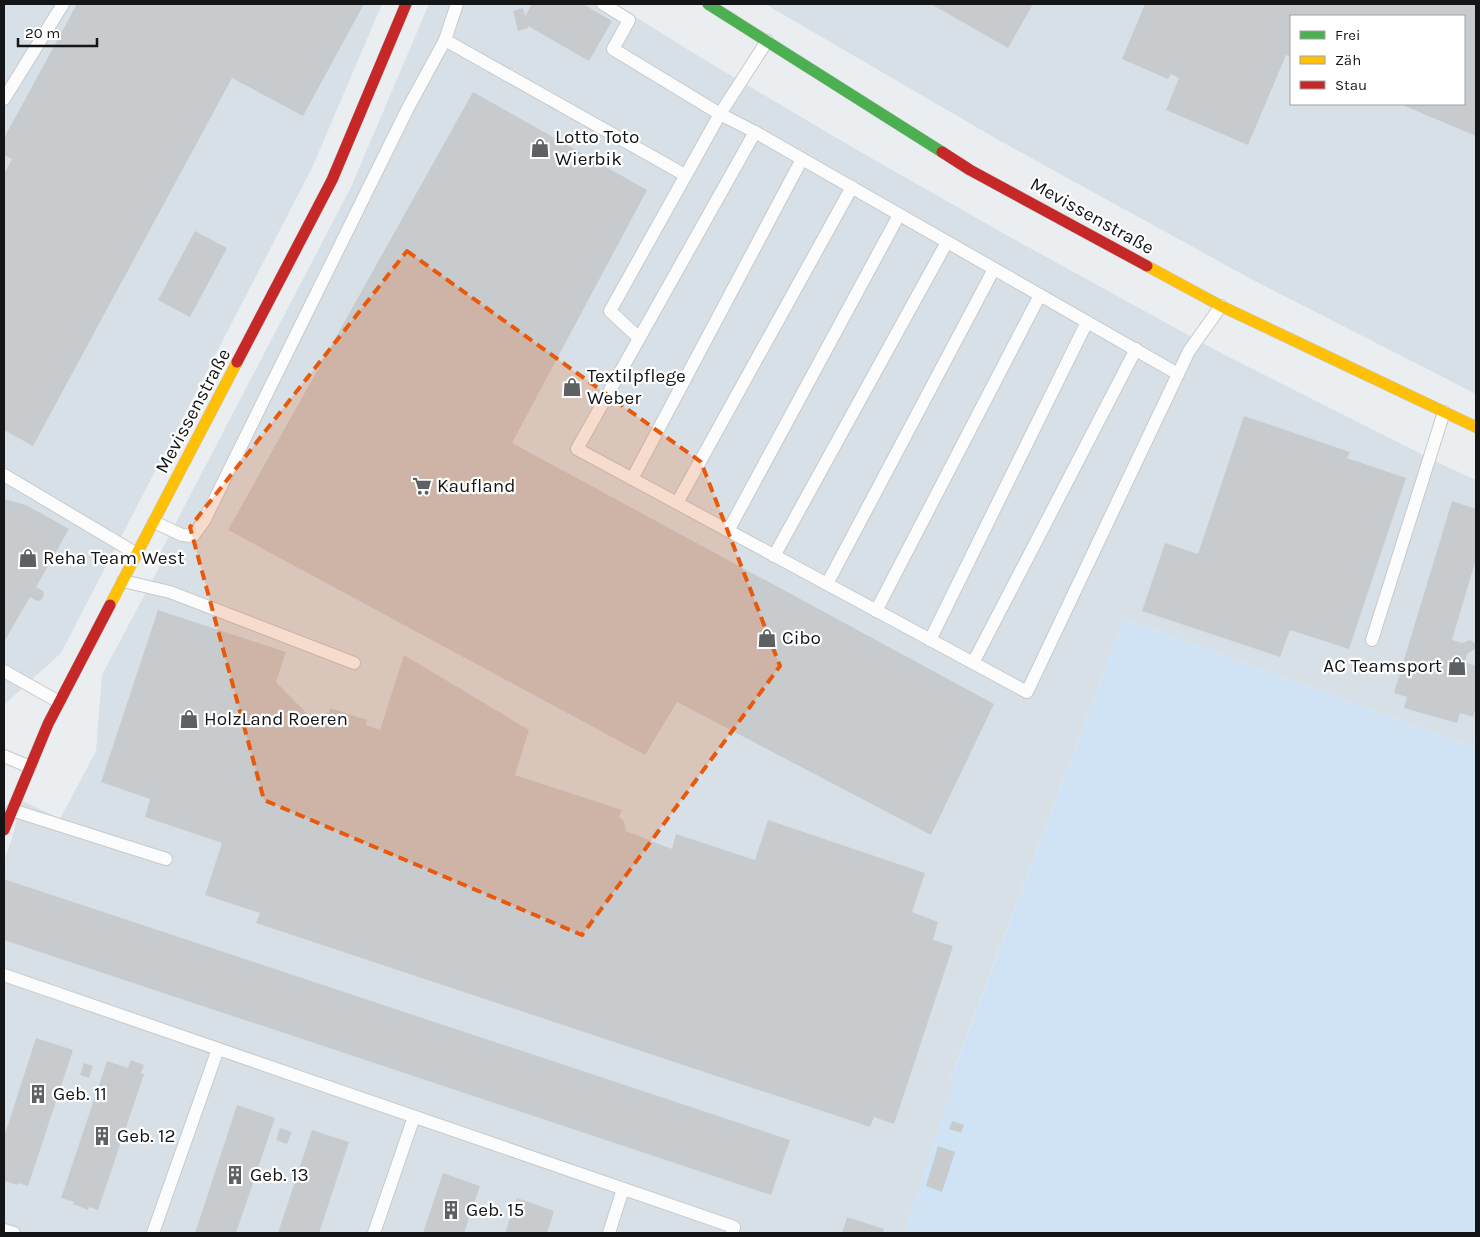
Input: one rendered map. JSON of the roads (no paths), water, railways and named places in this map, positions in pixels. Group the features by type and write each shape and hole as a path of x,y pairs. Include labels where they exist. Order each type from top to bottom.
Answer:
{"street":[{"name":"Mevissenstraße","path":"4,830 59,702 332,180 406,4"},
{"name":"Mevissenstraße","path":"708,4 970,170 1221,306 1476,428"}],"lane":[{"path":"4,99 63,4"},
{"path":"154,522 182,535 193,536 204,521 408,108 445,40 457,4"},
{"path":"603,4 629,20 614,49 720,114 852,187 1178,374"},
{"path":"445,40 685,175"},
{"path":"639,338 610,312 720,114 767,41"},
{"path":"755,132 577,449 1026,692 1189,351 1221,306"},
{"path":"632,479 802,159"},
{"path":"677,503 852,187"},
{"path":"728,531 900,215"},
{"path":"774,556 947,242"},
{"path":"827,584 994,269"},
{"path":"876,611 1040,295"},
{"path":"930,640 1087,322"},
{"path":"973,663 1136,350"},
{"path":"1372,640 1444,412"},
{"path":"4,475 137,554"},
{"path":"123,581 170,592 354,663"},
{"path":"4,671 59,702"},
{"path":"4,756 30,767"},
{"path":"12,810 166,859"},
{"path":"4,977 734,1228 732,1233"},
{"path":"153,1233 218,1049"},
{"path":"374,1233 414,1117"},
{"path":"609,1233 623,1189"},
{"path":"4,1230 14,1233"}],"place":[{"name":"Lotto Toto Wierbik","path":"540,148"},
{"name":"Textilpflege Weber","path":"572,387"},
{"name":"Kaufland","path":"422,486"},
{"name":"Reha Team West","path":"28,558"},
{"name":"Cibo","path":"767,638"},
{"name":"AC Teamsport","path":"1457,666"},
{"name":"HolzLand Roeren","path":"189,719"},
{"name":"Geb. 11","path":"38,1094"},
{"name":"Geb. 12","path":"102,1136"},
{"name":"Geb. 13","path":"235,1175"},
{"name":"Geb. 15","path":"451,1210"}]}
